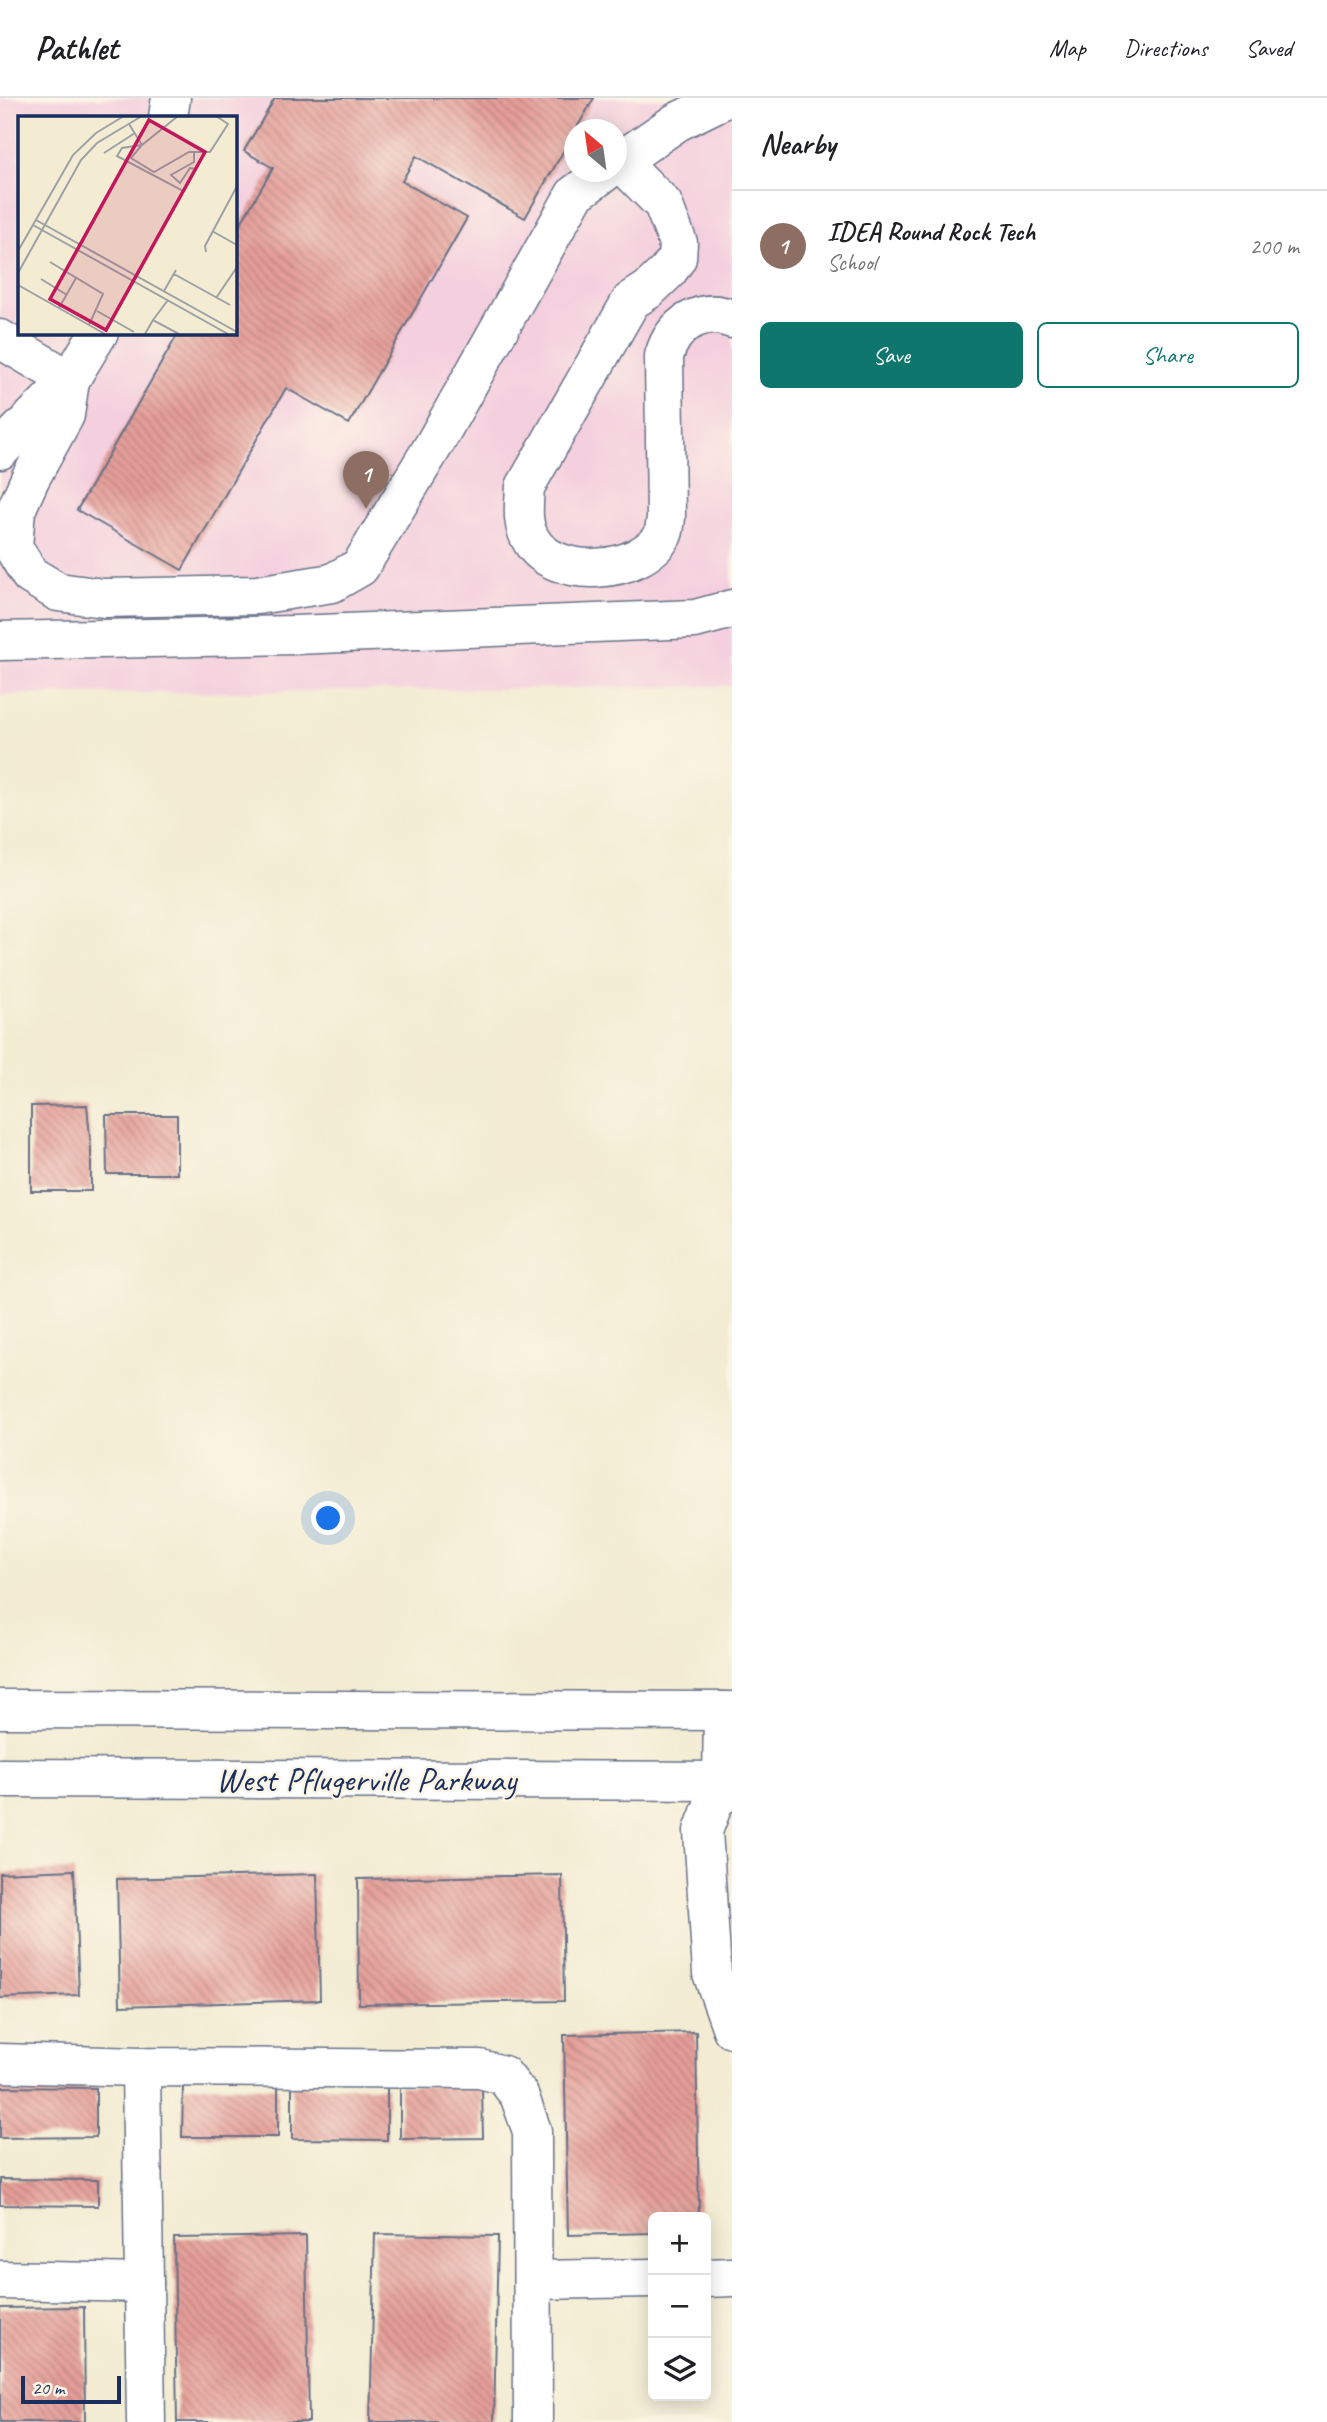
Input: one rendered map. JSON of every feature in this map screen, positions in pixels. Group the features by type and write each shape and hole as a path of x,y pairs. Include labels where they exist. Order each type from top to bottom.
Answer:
{"main road":[{"path":"168,116 171,98"},
{"path":"627,156 677,122 726,98"},
{"path":"627,175 663,204 678,243 677,258 648,290 631,301 524,487 523,519 531,541 544,555 555,562 575,566 621,566 639,556 663,533 666,518 664,355 668,341 680,326 697,316 723,315 732,319"},
{"path":"70,380 65,415 16,510 13,547 30,575 58,592 104,598 257,595 332,583 360,568 435,443 575,194 591,182"},
{"path":"0,450 70,380 98,334"},
{"path":"0,339 70,380"},
{"path":"0,641 295,635 695,619 732,609"},
{"name":"West Pflugerville Parkway","path":"0,1709 728,1712"},
{"path":"728,1712 729,1784 703,1831 712,1973 732,2029"},
{"name":"West Pflugerville Parkway","path":"0,1778 729,1784"},
{"path":"0,2063 142,2067 480,2069 503,2075 519,2095 532,2131 534,2422"},
{"path":"142,2067 146,2422"},
{"path":"711,2278 732,2277"},
{"path":"533,2280 648,2278"},
{"path":"0,2280 144,2283"}],"shaded area":[{"path":"0,98 732,98 732,686 0,695"}],"building":[{"path":"275,98 594,98 582,119 564,119 564,150 525,218 416,156 402,181 467,218 349,424 286,388 182,570 77,510 178,334 236,334 236,232 273,168 244,151"},
{"path":"87,1105 91,1191 31,1191 31,1106"},
{"path":"106,1115 177,1115 177,1174 107,1174"},
{"path":"74,1870 79,1995 0,1998 0,1873"},
{"path":"317,1874 320,2000 120,2006 117,1879"},
{"path":"562,1875 564,2001 359,2004 358,1879"},
{"path":"696,2032 699,2212 648,2212 648,2233 568,2235 564,2035"},
{"path":"183,2086 278,2087 278,2137 182,2137"},
{"path":"292,2086 387,2087 387,2140 292,2139"},
{"path":"400,2086 482,2086 483,2138 400,2139"},
{"path":"0,2087 96,2088 96,2137 0,2138"},
{"path":"0,2179 98,2180 98,2206 0,2205"},
{"path":"375,2234 498,2236 494,2422 370,2422"},
{"path":"306,2236 309,2422 177,2422 174,2238"},
{"path":"84,2307 85,2422 0,2422 0,2308"}],"place":[{"name":"IDEA Round Rock Tech","path":"366,509"}]}
